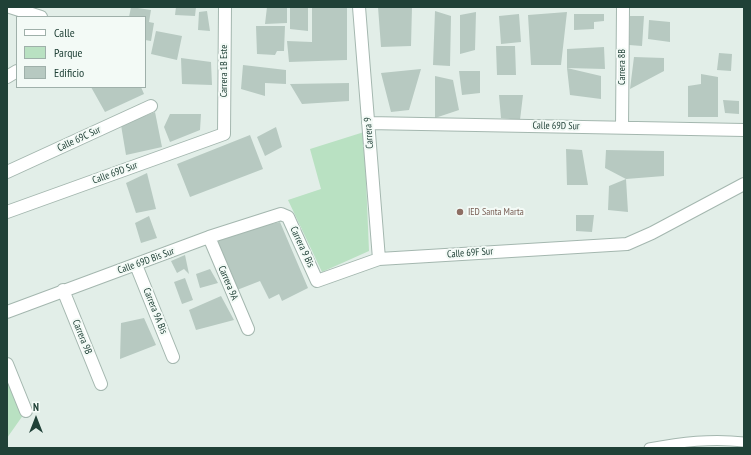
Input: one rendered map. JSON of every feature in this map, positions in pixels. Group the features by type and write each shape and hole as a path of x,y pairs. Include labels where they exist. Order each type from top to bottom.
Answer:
{"street":[{"path":"10,7 38,16"},
{"name":"Carrera 1B Este","path":"224,134 225,7"},
{"name":"Carrera 9","path":"359,7 379,259"},
{"name":"Carrera 8B","path":"622,7 622,127"},
{"path":"7,77 16,72"},
{"name":"Calle 69C Sur","path":"7,172 151,106"},
{"name":"Calle 69D Sur","path":"368,124 744,130"},
{"name":"Calle 69D Sur","path":"7,211 224,134"},
{"name":"Calle 69F Sur","path":"317,281 379,259 627,244 652,234 744,184"},
{"name":"Calle 69D Bis Sur","path":"7,312 209,237 281,214 285,215"},
{"name":"Carrera 9 Bis","path":"285,215 288,217 317,281"},
{"name":"Carrera 9A","path":"209,237 248,329"},
{"name":"Carrera 9A Bis","path":"136,265 173,357"},
{"name":"Carrera 9B","path":"63,290 101,384"},
{"path":"7,364 26,412"}],"lane":[{"path":"649,448 686,441 728,440 744,442"}],"green space":[{"path":"364,132 369,251 322,272 288,200 321,189 310,149"},
{"path":"7,364 26,411 7,438"}],"building":[{"path":"131,7 151,10 149,22 154,23 151,41 146,40 146,16 129,16"},
{"path":"176,7 196,7 195,16 175,15"},
{"path":"267,7 287,7 287,23 265,24"},
{"path":"308,7 308,31 290,29 290,8"},
{"path":"312,7 347,7 347,60 289,62 287,41 312,42"},
{"path":"378,7 412,7 411,46 381,47"},
{"path":"207,11 210,31 198,30 199,12"},
{"path":"435,11 451,16 450,66 433,65"},
{"path":"476,12 475,50 460,54 460,15"},
{"path":"567,12 561,65 531,65 528,15"},
{"path":"519,14 521,42 501,44 499,16"},
{"path":"574,14 604,14 604,21 594,22 594,29 574,30"},
{"path":"630,16 644,16 642,46 629,45"},
{"path":"649,20 670,22 670,42 648,39"},
{"path":"256,26 285,26 284,51 277,51 275,55 257,54"},
{"path":"156,31 182,36 177,60 151,54"},
{"path":"496,46 515,46 516,75 497,75"},
{"path":"604,47 605,69 567,68 567,49"},
{"path":"719,53 732,54 731,71 717,70"},
{"path":"634,57 664,58 664,71 630,89"},
{"path":"181,58 211,62 212,85 182,84"},
{"path":"243,65 286,70 286,84 265,83 265,96 241,89"},
{"path":"567,68 601,76 601,99 570,95"},
{"path":"421,69 409,110 391,112 381,73"},
{"path":"459,71 480,71 480,93 462,95"},
{"path":"701,74 718,77 718,117 688,117 688,86 701,84"},
{"path":"435,76 453,80 459,110 435,118"},
{"path":"349,83 349,101 302,104 290,84"},
{"path":"92,88 141,88 144,94 105,112"},
{"path":"499,95 523,95 520,120 501,118"},
{"path":"723,100 739,101 739,114 725,113"},
{"path":"155,112 162,147 126,155 121,125"},
{"path":"170,114 201,114 200,130 170,142 164,127"},
{"path":"276,127 282,147 265,156 257,137"},
{"path":"250,135 263,169 190,197 177,164"},
{"path":"566,149 582,150 588,185 567,185"},
{"path":"606,150 664,151 664,176 626,179 605,168"},
{"path":"147,173 156,209 136,213 126,183"},
{"path":"626,179 628,212 608,210 609,186"},
{"path":"576,215 594,215 592,232 576,231"},
{"path":"149,216 157,238 141,243 135,223"},
{"path":"280,222 308,288 282,301 279,294 269,299 260,281 237,290 216,237"},
{"path":"185,255 189,274 184,269 177,273 171,261"},
{"path":"210,269 218,283 200,288 196,274"},
{"path":"185,278 193,300 182,304 174,282"},
{"path":"221,296 234,320 196,330 189,310"},
{"path":"144,318 156,345 120,359 121,323"}],"place":[{"name":"IED Santa Marta","path":"460,212"}]}
